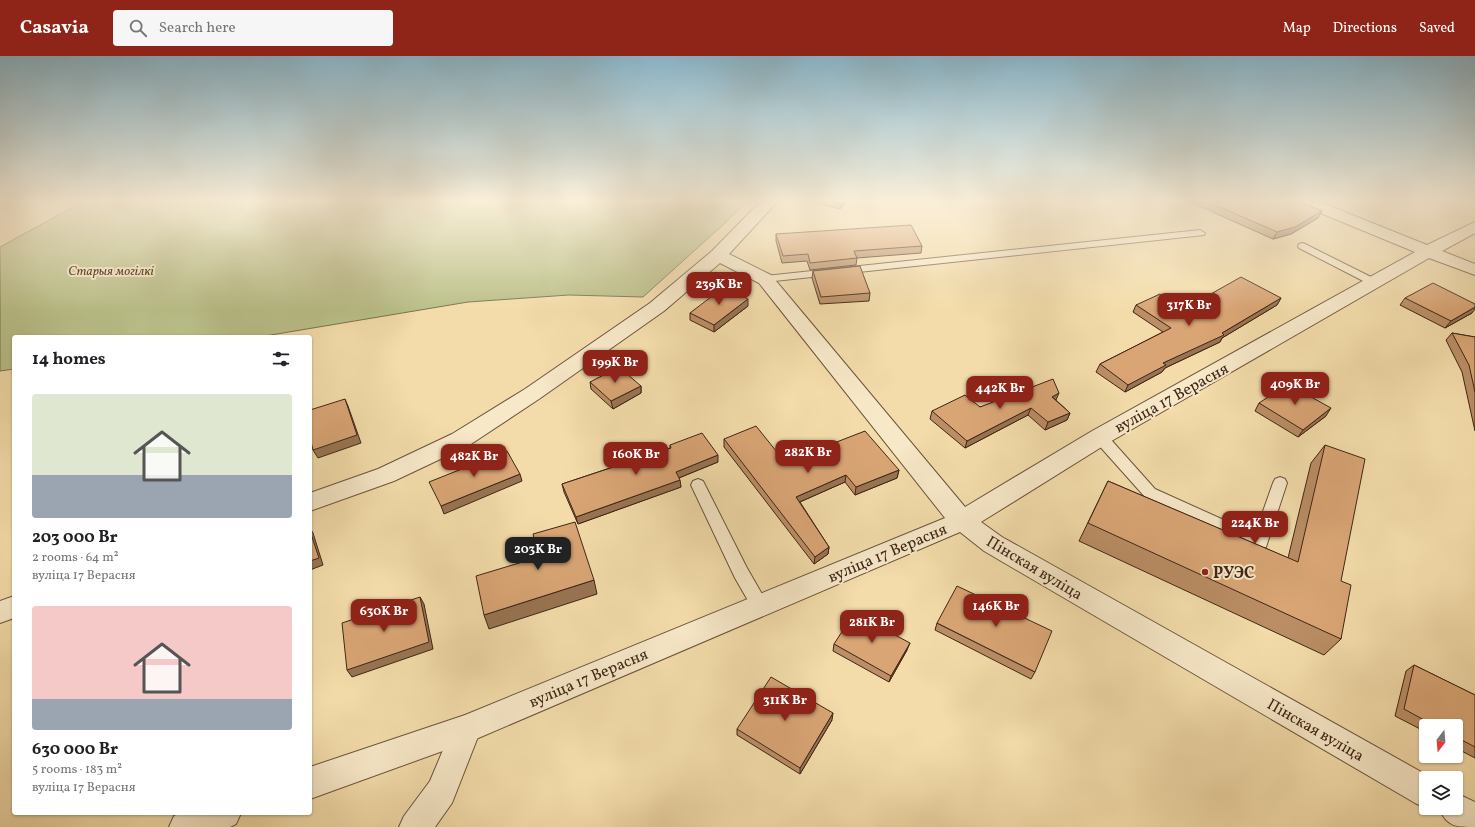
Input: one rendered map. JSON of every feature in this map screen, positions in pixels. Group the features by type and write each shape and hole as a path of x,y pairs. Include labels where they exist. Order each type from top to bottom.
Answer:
{"street":[{"path":"312,501 386,475 460,440 532,394 657,307 718,255 734,238"},
{"path":"1399,238 1475,270"},
{"name":"вуліца 17 Верасня","path":"312,782 466,729 962,521 1100,437 1454,238"},
{"name":"Пінская вуліца","path":"718,255 765,279 962,521 993,544 1419,788"},
{"path":"0,612 12,608"},
{"path":"415,827 441,792 466,729"},
{"path":"1463,813 1475,820"},
{"path":"185,827 219,815"}],"lane":[{"path":"765,279 1153,238"},
{"path":"1303,246 1375,283"},
{"path":"1100,437 1150,493 1260,543 1280,483"},
{"path":"698,485 741,573 760,606"}],"green space":[{"name":"Старыя могілкі","path":"16,238 708,238 643,297 569,295 468,302 271,335 12,335 12,369 0,371 0,247"}],"building":[{"path":"777,238 918,238 922,246 854,251 857,258 810,263 808,254 783,256"},
{"path":"860,266 870,293 821,297 813,271"},
{"path":"1241,277 1281,298 1222,333 1224,335 1163,363 1166,365 1128,385 1100,364 1171,328 1136,305 1160,294 1184,309"},
{"path":"1433,283 1475,304 1475,307 1451,321 1405,298"},
{"path":"724,287 748,299 714,325 690,313"},
{"path":"1452,333 1475,337 1475,392 1469,365"},
{"path":"619,367 641,386 611,401 590,382"},
{"path":"1053,379 1059,393 1052,397 1070,413 1048,422 1031,408 967,441 932,411 965,395 980,407"},
{"path":"1288,384 1331,408 1303,430 1259,403"},
{"path":"345,399 357,435 313,450 312,409"},
{"path":"756,426 785,462 865,431 899,470 856,487 846,475 796,497 829,547 815,557 724,439"},
{"path":"702,433 718,455 676,472 680,480 576,517 562,484 671,448 670,445"},
{"path":"1325,445 1365,459 1341,581 1351,585 1341,639 1088,523 1108,481 1298,562"},
{"path":"507,451 520,474 441,506 429,482"},
{"path":"575,522 594,580 484,615 476,576 539,557 533,534"},
{"path":"312,537 319,558 312,560"},
{"path":"957,586 1052,631 1035,672 937,623"},
{"path":"420,597 429,642 347,670 342,623"},
{"path":"854,613 910,643 891,676 834,644"},
{"path":"1414,665 1475,695 1475,747 1463,741 1463,719 1422,719 1404,709"},
{"path":"771,677 833,713 800,768 737,729"}],"place":[{"name":"РУЭС","path":"1205,572"}]}
